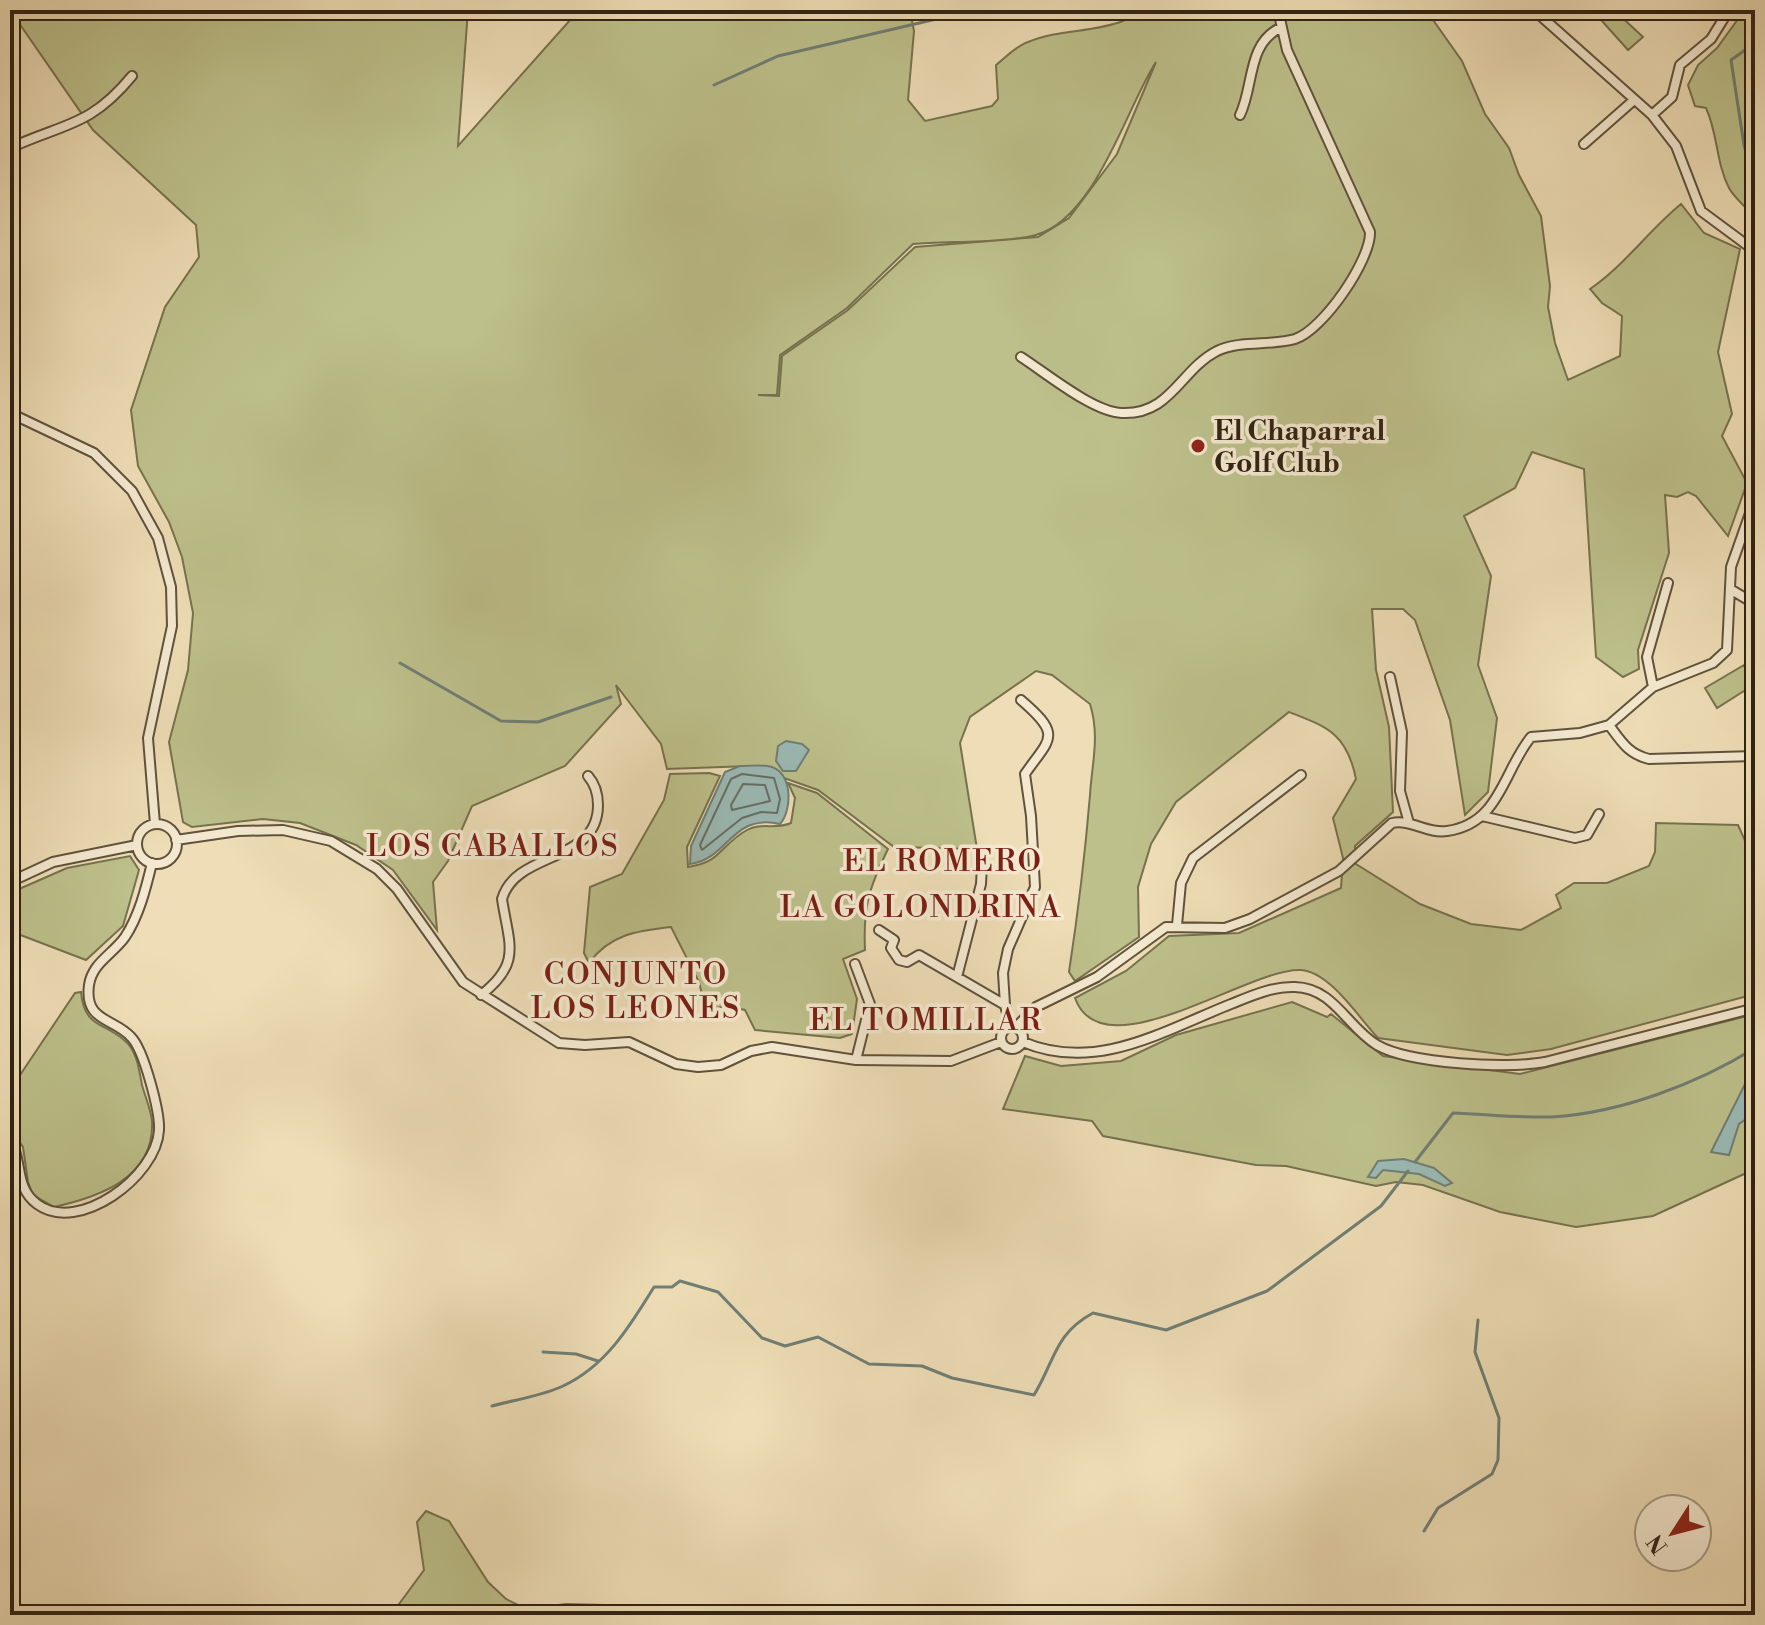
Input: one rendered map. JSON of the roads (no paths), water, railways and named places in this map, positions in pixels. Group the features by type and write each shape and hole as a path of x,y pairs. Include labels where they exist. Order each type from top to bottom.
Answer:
{"street":[{"path":"1021,357 1096,405 1119,413 1134,413 1167,400 1215,352 1300,337 1324,317 1364,261 1370,232 1280,28 1278,10"},
{"path":"1534,10 1652,115 1676,146 1701,211 1755,251"},
{"path":"1652,115 1672,97 1680,65 1711,39 1729,10"},
{"path":"1240,115 1248,99 1260,44 1268,34 1280,28"},
{"path":"10,148 72,126 98,111 132,76"},
{"path":"1584,144 1634,100"},
{"path":"10,413 94,453 132,491 158,538 171,587 172,626 148,738 155,824"},
{"path":"1001,1042 1002,1032 1013,1027 1036,1007 1097,977 1166,927 1177,925 1212,929 1238,924 1339,871 1385,827 1402,821 1446,831 1482,816 1497,798 1531,737 1580,733 1609,725 1653,687 1713,663 1727,650 1735,550 1753,514 1755,499"},
{"path":"1653,687 1647,657 1668,583"},
{"path":"1730,589 1755,604"},
{"path":"1390,677 1402,732 1400,791 1409,823"},
{"path":"1021,700 1042,721 1048,740 1046,749 1025,774 1035,887 1008,949 1003,973 1005,1005 1013,1027 1022,1032 1023,1042"},
{"path":"1609,725 1635,756 1649,759 1755,756"},
{"path":"1177,925 1181,883 1193,858 1301,775"},
{"path":"481,995 504,975 509,964 511,954 502,899 504,890 517,876 579,843 593,826 598,801 588,776"},
{"path":"1482,816 1575,838 1587,835 1599,814"},
{"path":"155,824 166,826 176,840 171,858 152,863 142,856 137,845 140,833 155,824"},
{"path":"176,840 238,831 283,830 331,841 377,869 397,889 453,972 481,995 559,1043 629,1042 676,1064 709,1067 761,1047 856,1060 951,1061 1001,1042"},
{"path":"10,882 53,862 137,845"},
{"path":"10,1138 22,1187 39,1206 51,1211 100,1202 125,1188 146,1167 155,1149 159,1123 139,1049 121,1028 105,1023 94,1011 88,995 95,967 123,940 134,921 152,863"},
{"path":"957,977 981,884 982,865"},
{"path":"879,930 894,940 891,948 899,960 911,961 919,955 1005,1005"},
{"path":"855,964 870,1004 856,1060"},
{"path":"1001,1042 1010,1049 1023,1042 1066,1054 1101,1054 1252,996 1294,986 1325,996 1369,1040 1389,1050 1467,1063 1516,1065 1545,1062 1755,1008"}],"water":[{"path":"786,741 802,744 809,750 796,771 783,771 776,761 778,746"},
{"path":"740,766 765,766 779,771 788,793 784,818 780,824 764,822 751,825 714,854 690,864 691,846 725,772"},
{"path":"1747,1080 1755,1084 1755,1113 1739,1124 1729,1155 1711,1152"},
{"path":"1404,1159 1434,1168 1452,1183 1445,1186 1419,1174 1383,1170 1376,1178 1368,1177 1378,1161"}],"waterway":[{"path":"714,85 778,56 975,10"},
{"path":"1755,43 1731,60 1744,145 1755,182"},
{"path":"400,663 501,721 538,722 611,697"},
{"path":"1415,1162 1453,1113 1552,1117 1604,1110 1683,1085 1755,1048"},
{"path":"492,1406 546,1392 578,1378 616,1344 654,1287 672,1287 680,1281 718,1292 762,1338 785,1346 818,1337 869,1364 922,1366 952,1378 1034,1395 1063,1339 1080,1321 1093,1313 1166,1330 1267,1291 1381,1206 1408,1171"},
{"path":"1424,1531 1438,1508 1492,1474 1498,1460 1499,1418 1475,1352 1478,1320"},
{"path":"543,1352 576,1354 598,1361"}],"place":[{"name":"El Chaparral Golf Club","path":"1198,446"}],"district":[{"name":"LOS CABALLOS","path":"493,846"},
{"name":"EL ROMERO","path":"943,861"},
{"name":"LA GOLONDRINA","path":"921,907"},
{"name":"CONJUNTO LOS LEONES","path":"636,991"},
{"name":"EL TOMILLAR","path":"926,1020"}]}
